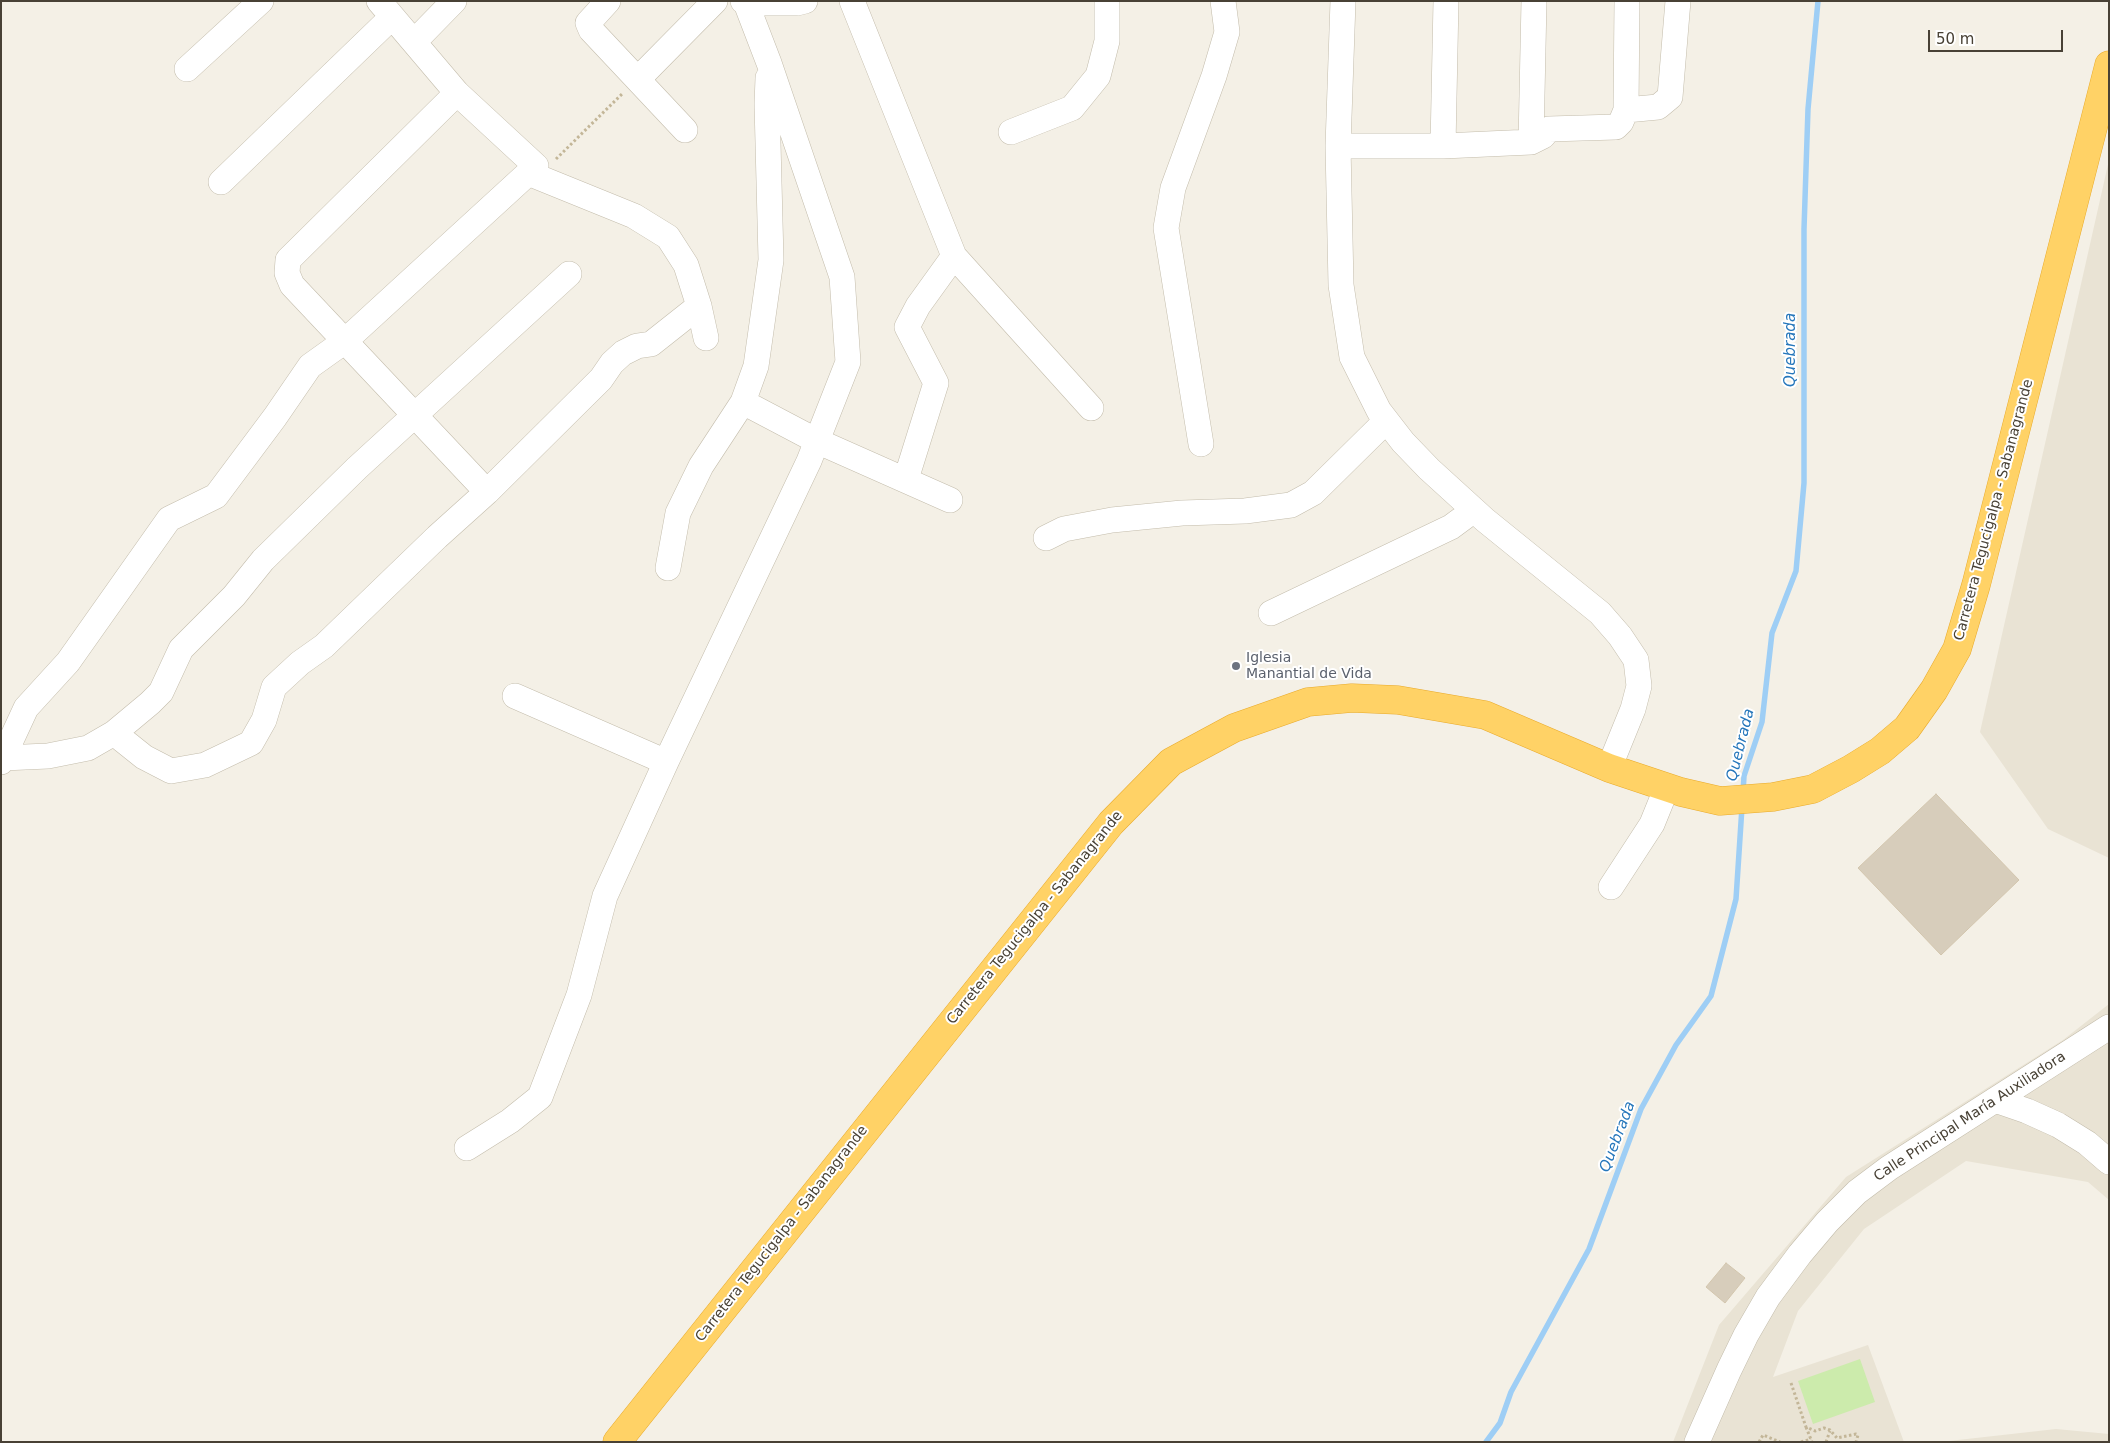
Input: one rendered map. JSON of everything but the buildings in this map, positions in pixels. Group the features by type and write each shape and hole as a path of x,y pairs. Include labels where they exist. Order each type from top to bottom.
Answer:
{"highway":[{"name":"Carretera Tegucigalpa - Sabanagrande","path":"617,1442 1093,844 1111,822 1171,762 1234,728 1308,702 1352,698 1398,700 1485,715 1609,768 1667,787 1720,801 1773,797 1813,789 1880,751 1907,728 1934,690 1957,649 1976,585 2109,65"}],"street":[{"path":"187,69 261,1"},
{"path":"414,42 454,1"},
{"path":"608,1 588,23 591,30 686,130"},
{"path":"638,79 715,1"},
{"path":"467,1148 510,1122 540,1097 579,995 605,896 817,441 848,362 842,278 769,63 744,2 797,3 805,1"},
{"path":"852,1 954,256 1091,408"},
{"path":"1011,132 1072,108 1098,76 1107,41 1107,1"},
{"path":"1201,444 1166,228 1173,188 1214,76 1226,32 1223,1"},
{"path":"1343,1 1338,146 1341,285 1352,357 1379,411 1429,469 1474,510 1600,613 1620,636 1636,660 1639,686 1633,709 1609,768"},
{"path":"1443,146 1446,1"},
{"path":"1530,142 1534,1"},
{"path":"1338,146 1443,146 1530,142 1549,130 1616,127 1621,122 1626,110 1627,1"},
{"path":"1626,110 1658,107 1670,97 1678,1"},
{"path":"221,182 385,9 457,93 532,170 634,216 668,237 686,265 700,306 706,338"},
{"path":"668,568 678,514 701,466 743,402 756,366 771,260 767,104 769,63"},
{"path":"457,93 288,260 287,273 292,285 487,492"},
{"path":"532,170 345,341 310,366 275,417 216,496 169,518 68,662 26,708 2,760 48,756 88,748 114,733 150,703 161,692 181,649 234,596 263,560 313,513 345,479 569,274"},
{"path":"906,479 936,383 907,327 918,306 954,256"},
{"path":"114,733 144,757 171,771 205,765 251,743 264,720 274,687 300,663 324,646 436,537 487,492 601,379 612,363 623,352 651,344 700,306"},
{"path":"743,402 817,441 950,500"},
{"path":"1046,538 1064,529 1112,520 1182,513 1245,511 1291,505 1313,493 1386,421"},
{"path":"1270,613 1451,527 1474,510"},
{"path":"515,696 666,762"},
{"path":"1611,887 1652,824 1667,787"},
{"name":"Calle Principal María Auxiliadora","path":"1698,1442 1729,1370 1764,1304 1800,1254 1827,1222 1857,1192 1888,1168 2107,1030"},
{"path":"1995,1100 2058,1125 2087,1143 2109,1162"}],"path":[{"path":"532,170 555,159 638,79"},
{"path":"1791,1384 1812,1441 1801,1442"},
{"path":"1806,1427 1815,1431 1824,1428 1830,1430 1837,1438 1858,1435 1856,1442"},
{"path":"1826,1442 1830,1430"},
{"path":"1758,1442 1763,1434 1780,1442"}],"shaded area":[{"path":"2109,160 2109,858 2048,829 1980,732"},
{"path":"2109,1004 2109,1200 2088,1182 1966,1161 1864,1229 1798,1311 1773,1377 1868,1345 1904,1442 1673,1442 1719,1325 1846,1177 2063,1040"},
{"path":"2056,1429 2109,1434 2109,1442 1940,1442"}],"green space":[{"path":"1860,1359 1875,1402 1813,1424 1798,1381"}],"waterway":[{"name":"Quebrada","path":"1743,793 1744,776 1762,722 1772,633 1796,571 1804,483 1804,229 1808,109 1818,1"},
{"name":"Quebrada","path":"1486,1442 1500,1423 1511,1392 1589,1249 1641,1109 1676,1045 1711,996 1736,899 1742,807"}],"place":[{"name":"Iglesia Manantial de Vida","path":"1236,666"}]}
